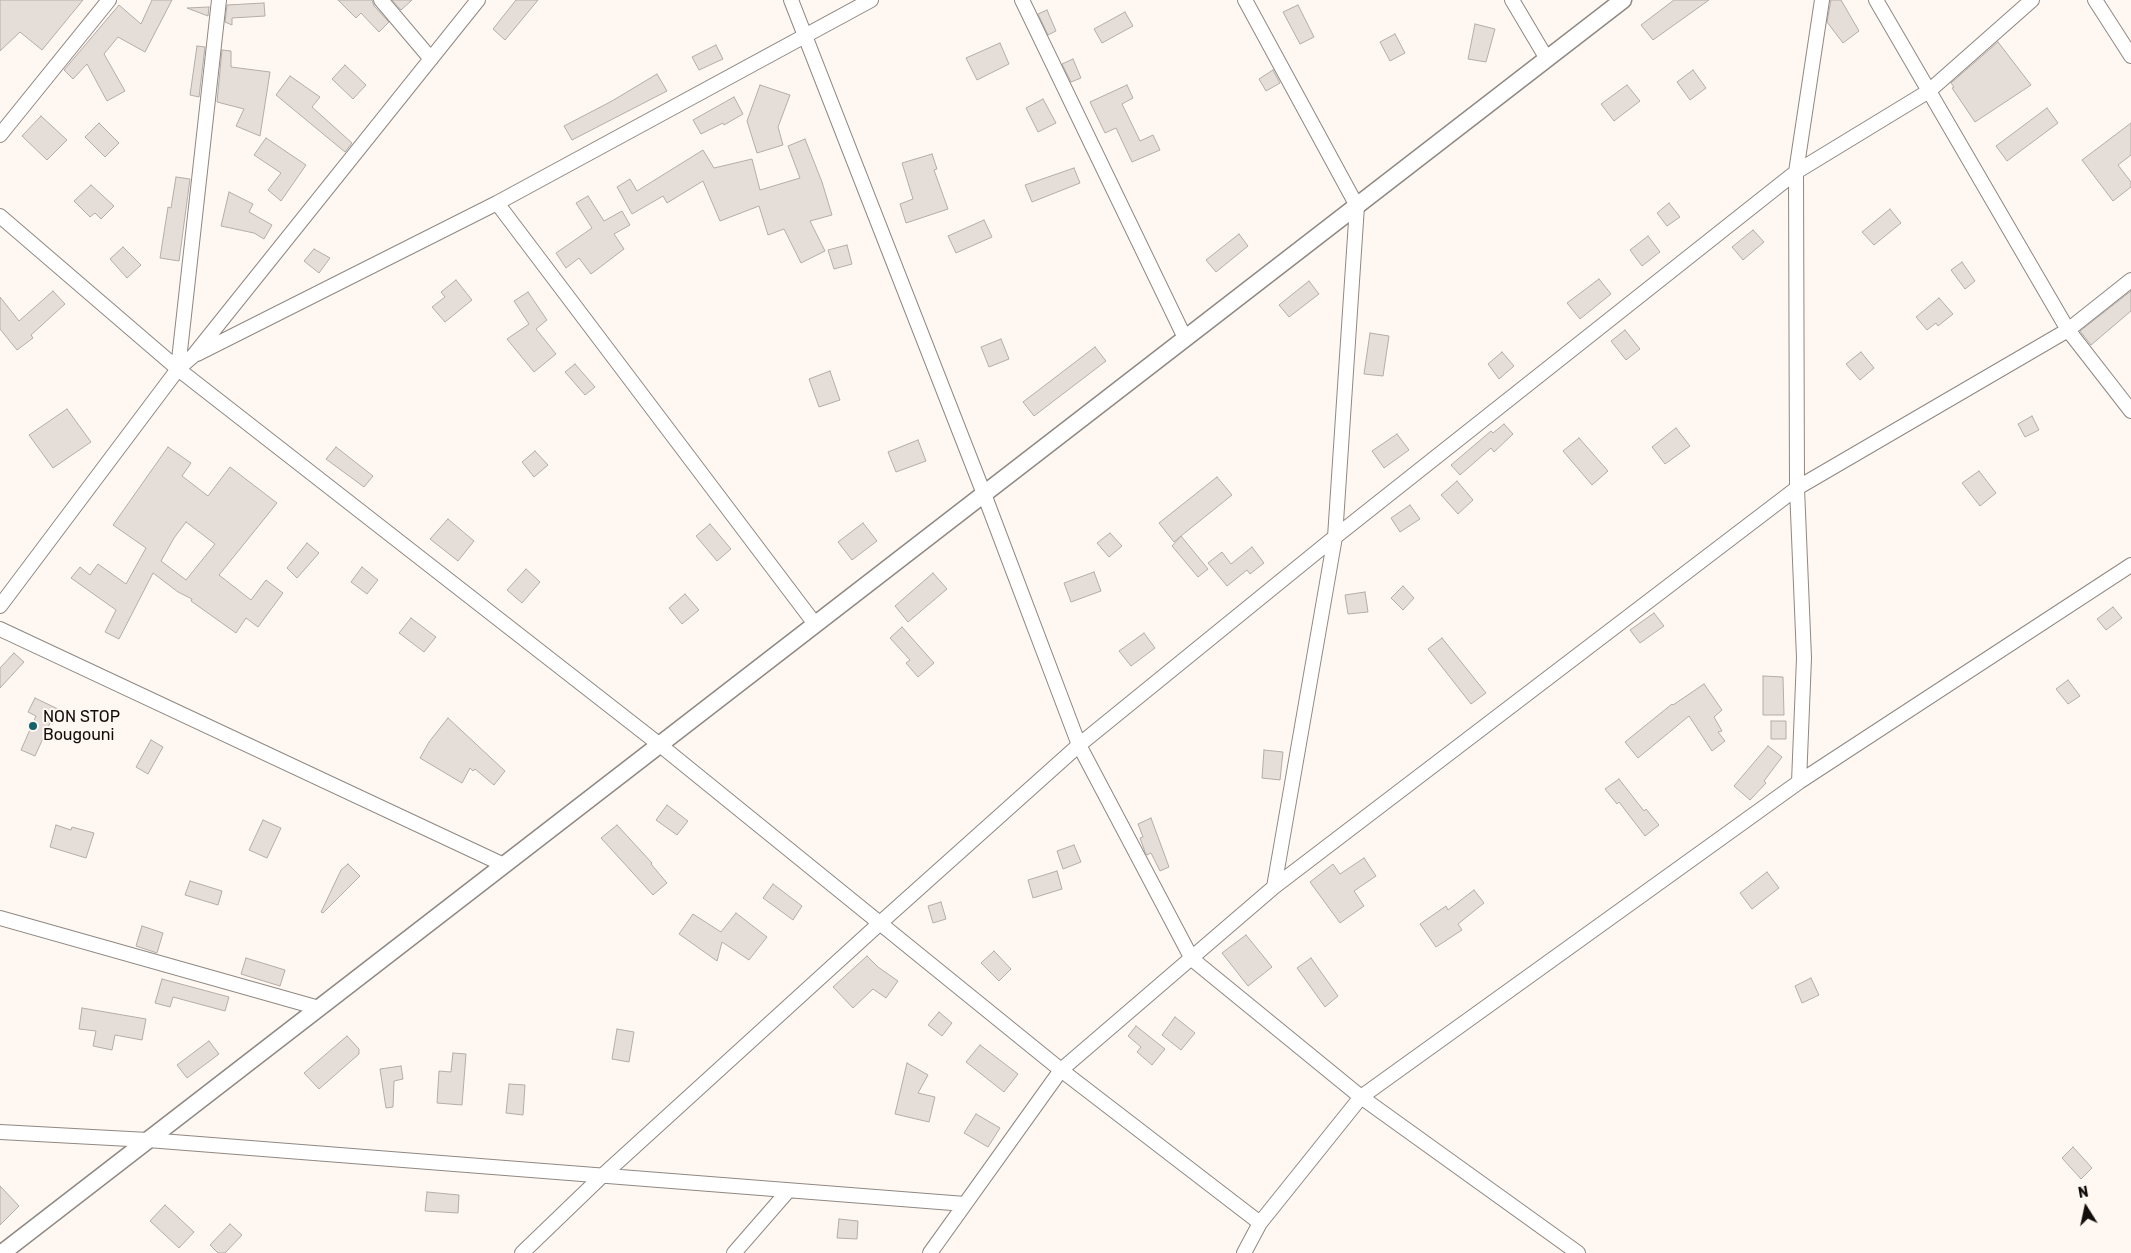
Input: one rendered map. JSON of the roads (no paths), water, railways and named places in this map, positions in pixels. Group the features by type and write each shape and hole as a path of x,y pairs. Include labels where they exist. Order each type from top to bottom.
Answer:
{"street":[{"path":"0,135 109,0"},
{"path":"178,369 219,0"},
{"path":"381,0 431,59"},
{"path":"0,606 178,369 193,356 478,0"},
{"path":"790,0 984,494 1080,745 1192,959 1361,1097 1578,1253"},
{"path":"193,356 497,203 871,0"},
{"path":"1022,0 1185,338"},
{"path":"1245,0 1356,206 1335,537 1274,888"},
{"path":"1512,0 1547,59"},
{"path":"2,1253 1623,0"},
{"path":"1799,782 1804,658 1797,488 1796,172 1822,0"},
{"path":"1876,0 2068,330 2131,411"},
{"path":"522,1253 602,1177 879,924 1080,745 1335,537 1796,172 1929,91 2032,0"},
{"path":"2094,0 2131,56"},
{"path":"497,203 815,624"},
{"path":"0,216 178,369 660,745 1061,1070 1260,1223"},
{"path":"930,1253 1061,1070 1274,888 1797,488 2068,330 2131,280"},
{"path":"1244,1253 1260,1223 1361,1097 1799,782 2131,565"},
{"path":"0,630 504,865"},
{"path":"0,918 319,1008"},
{"path":"0,1132 148,1140 965,1204"},
{"path":"734,1253 788,1191"}],"place":[{"name":"NON STOP Bougouni","path":"33,726"}]}
